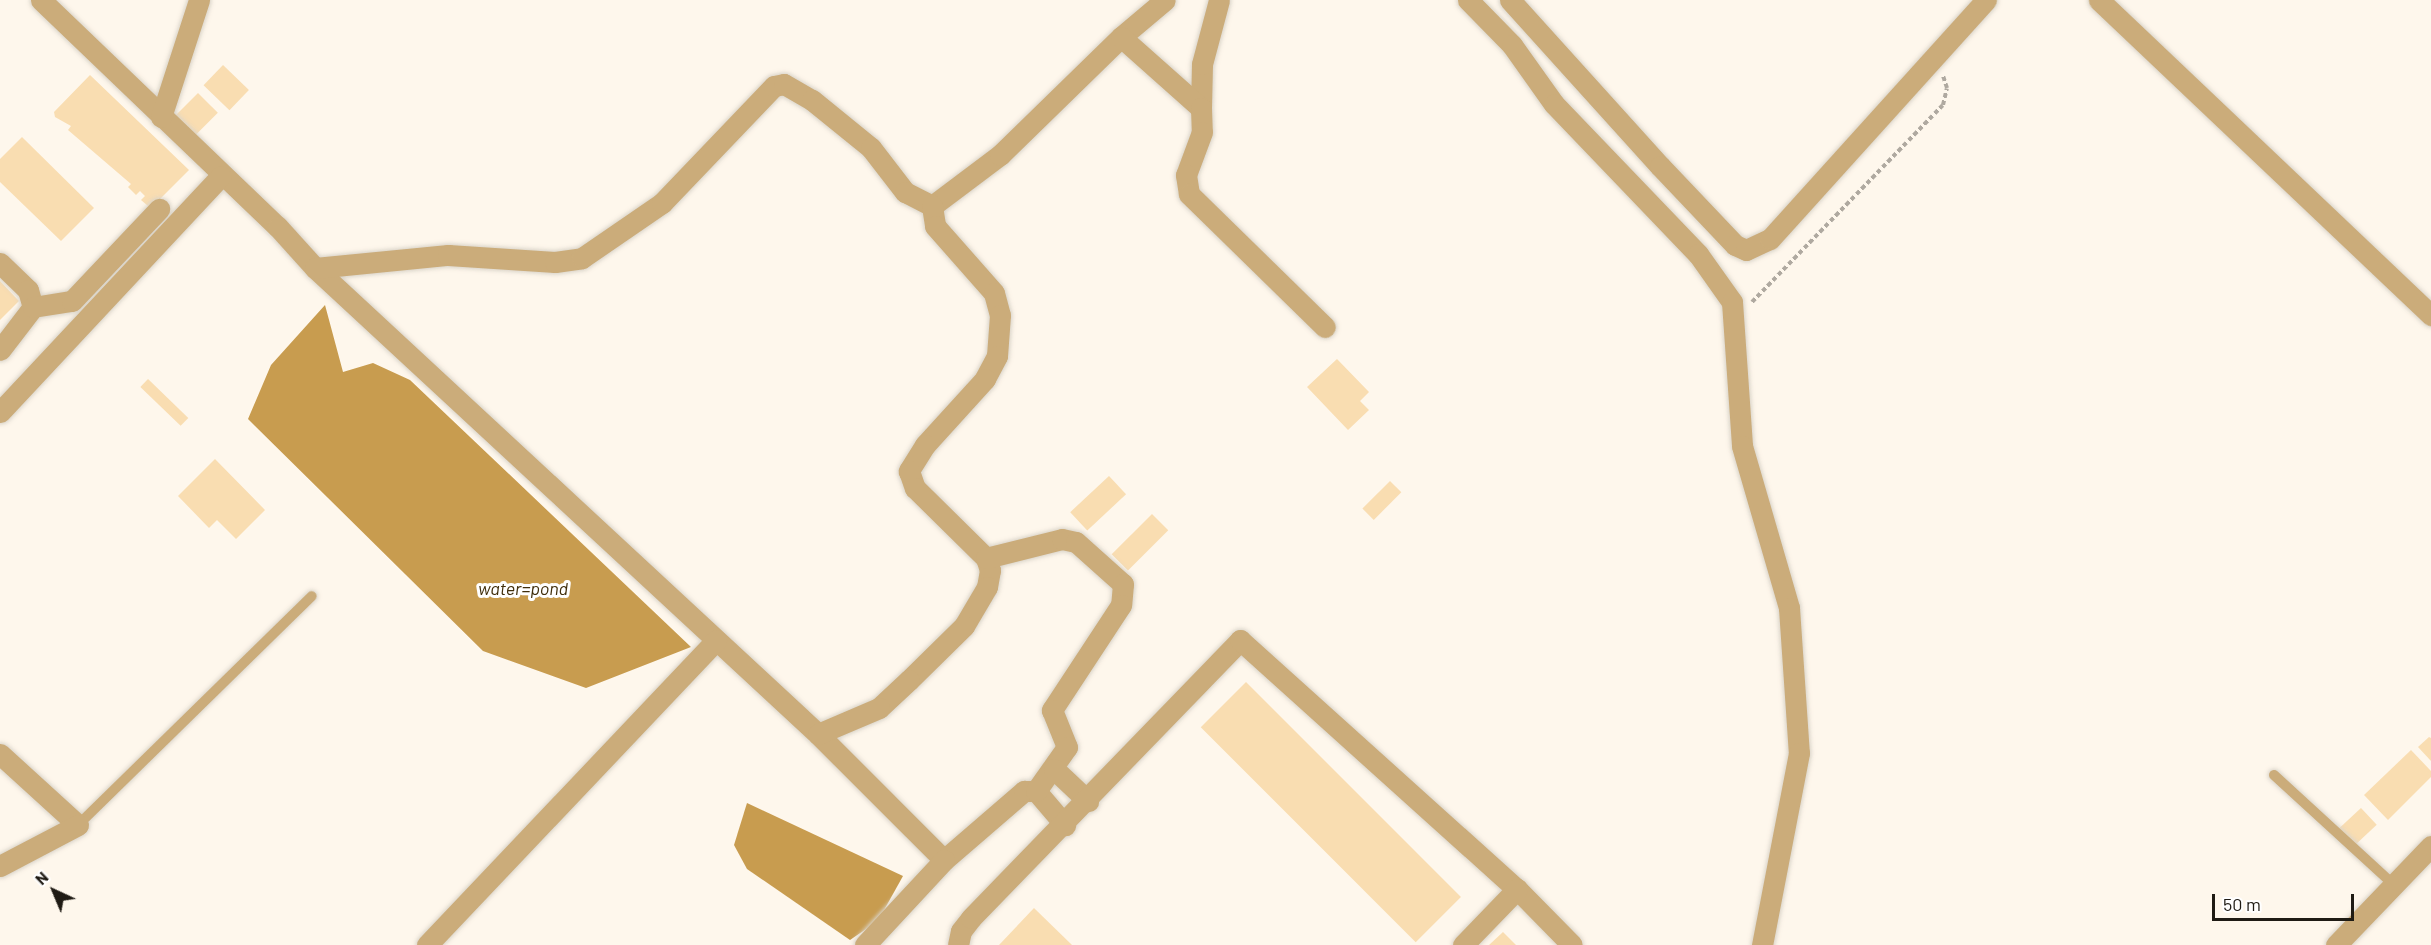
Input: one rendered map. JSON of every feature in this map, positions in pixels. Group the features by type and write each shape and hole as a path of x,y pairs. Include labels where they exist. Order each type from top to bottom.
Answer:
{"street":[{"path":"41,0 221,176 278,226 315,268 818,734 944,860"},
{"path":"161,117 199,0"},
{"path":"932,206 1000,155 1121,37 1165,0"},
{"path":"1219,0 1202,64 1202,132 1186,175 1190,194 1325,327"},
{"path":"1468,0 1512,45 1554,104 1717,277 1736,318 1742,446 1789,608 1799,753 1762,945"},
{"path":"1510,0 1735,245 1746,250 1770,239 1936,52 1986,0"},
{"path":"2099,0 2431,315"},
{"path":"1121,37 1201,108"},
{"path":"315,268 448,255 555,262 582,258 662,203 774,86 784,84 804,94 871,148 911,198 932,206"},
{"path":"0,412 221,176"},
{"path":"818,734 879,708 964,626 987,587 986,558 909,478 919,453 985,379 1001,339 994,293 935,226 932,206"},
{"path":"0,350 33,307 72,301 159,209"},
{"path":"0,263 28,290 33,307"},
{"path":"865,945 944,860 1014,797 1036,791 1054,769 1067,747 1052,710 1120,605 1123,584 1076,542 1062,539 986,558"},
{"path":"428,945 716,640"},
{"path":"958,945 960,931 971,918 1065,825 1240,640 1517,889 1572,945"},
{"path":"0,754 78,825 0,866"},
{"path":"1054,769 1088,801"},
{"path":"1036,791 1065,825"},
{"path":"2336,945 2431,846"},
{"path":"1463,945 1517,889"}],"lane":[{"path":"78,825 312,596"},
{"path":"2274,775 2394,885"}],"path":[{"path":"1736,318 1943,105 1947,88 1936,52"}],"water":[{"name":"water=pond","path":"325,305 343,372 373,363 410,380 691,647 586,688 483,651 248,419 271,365"},
{"path":"747,803 903,876 878,921 850,940 747,869 734,845"}],"building":[{"path":"223,65 249,90 229,110 204,85"},
{"path":"90,75 189,170 155,204 148,206 141,200 145,196 140,191 136,195 128,187 131,184 68,130 71,126 55,117 54,112"},
{"path":"198,93 218,113 192,138 173,118"},
{"path":"22,137 94,208 61,241 0,182 0,159"},
{"path":"0,281 19,301 0,320"},
{"path":"1337,359 1369,392 1360,401 1369,410 1348,430 1307,387"},
{"path":"148,379 188,418 181,426 140,387"},
{"path":"215,459 265,510 236,539 217,520 209,528 178,496"},
{"path":"1109,476 1126,494 1087,530 1070,512"},
{"path":"1390,481 1401,492 1374,520 1362,509"},
{"path":"1152,514 1168,530 1128,571 1112,554"},
{"path":"1246,682 1461,897 1416,942 1201,727"},
{"path":"2429,737 2431,738 2431,761 2418,747"},
{"path":"2411,750 2431,771 2431,777 2388,820 2364,795"},
{"path":"2361,808 2377,825 2353,847 2338,830"},
{"path":"1034,908 1072,945 999,945"},
{"path":"1503,932 1516,945 1489,945"}]}
